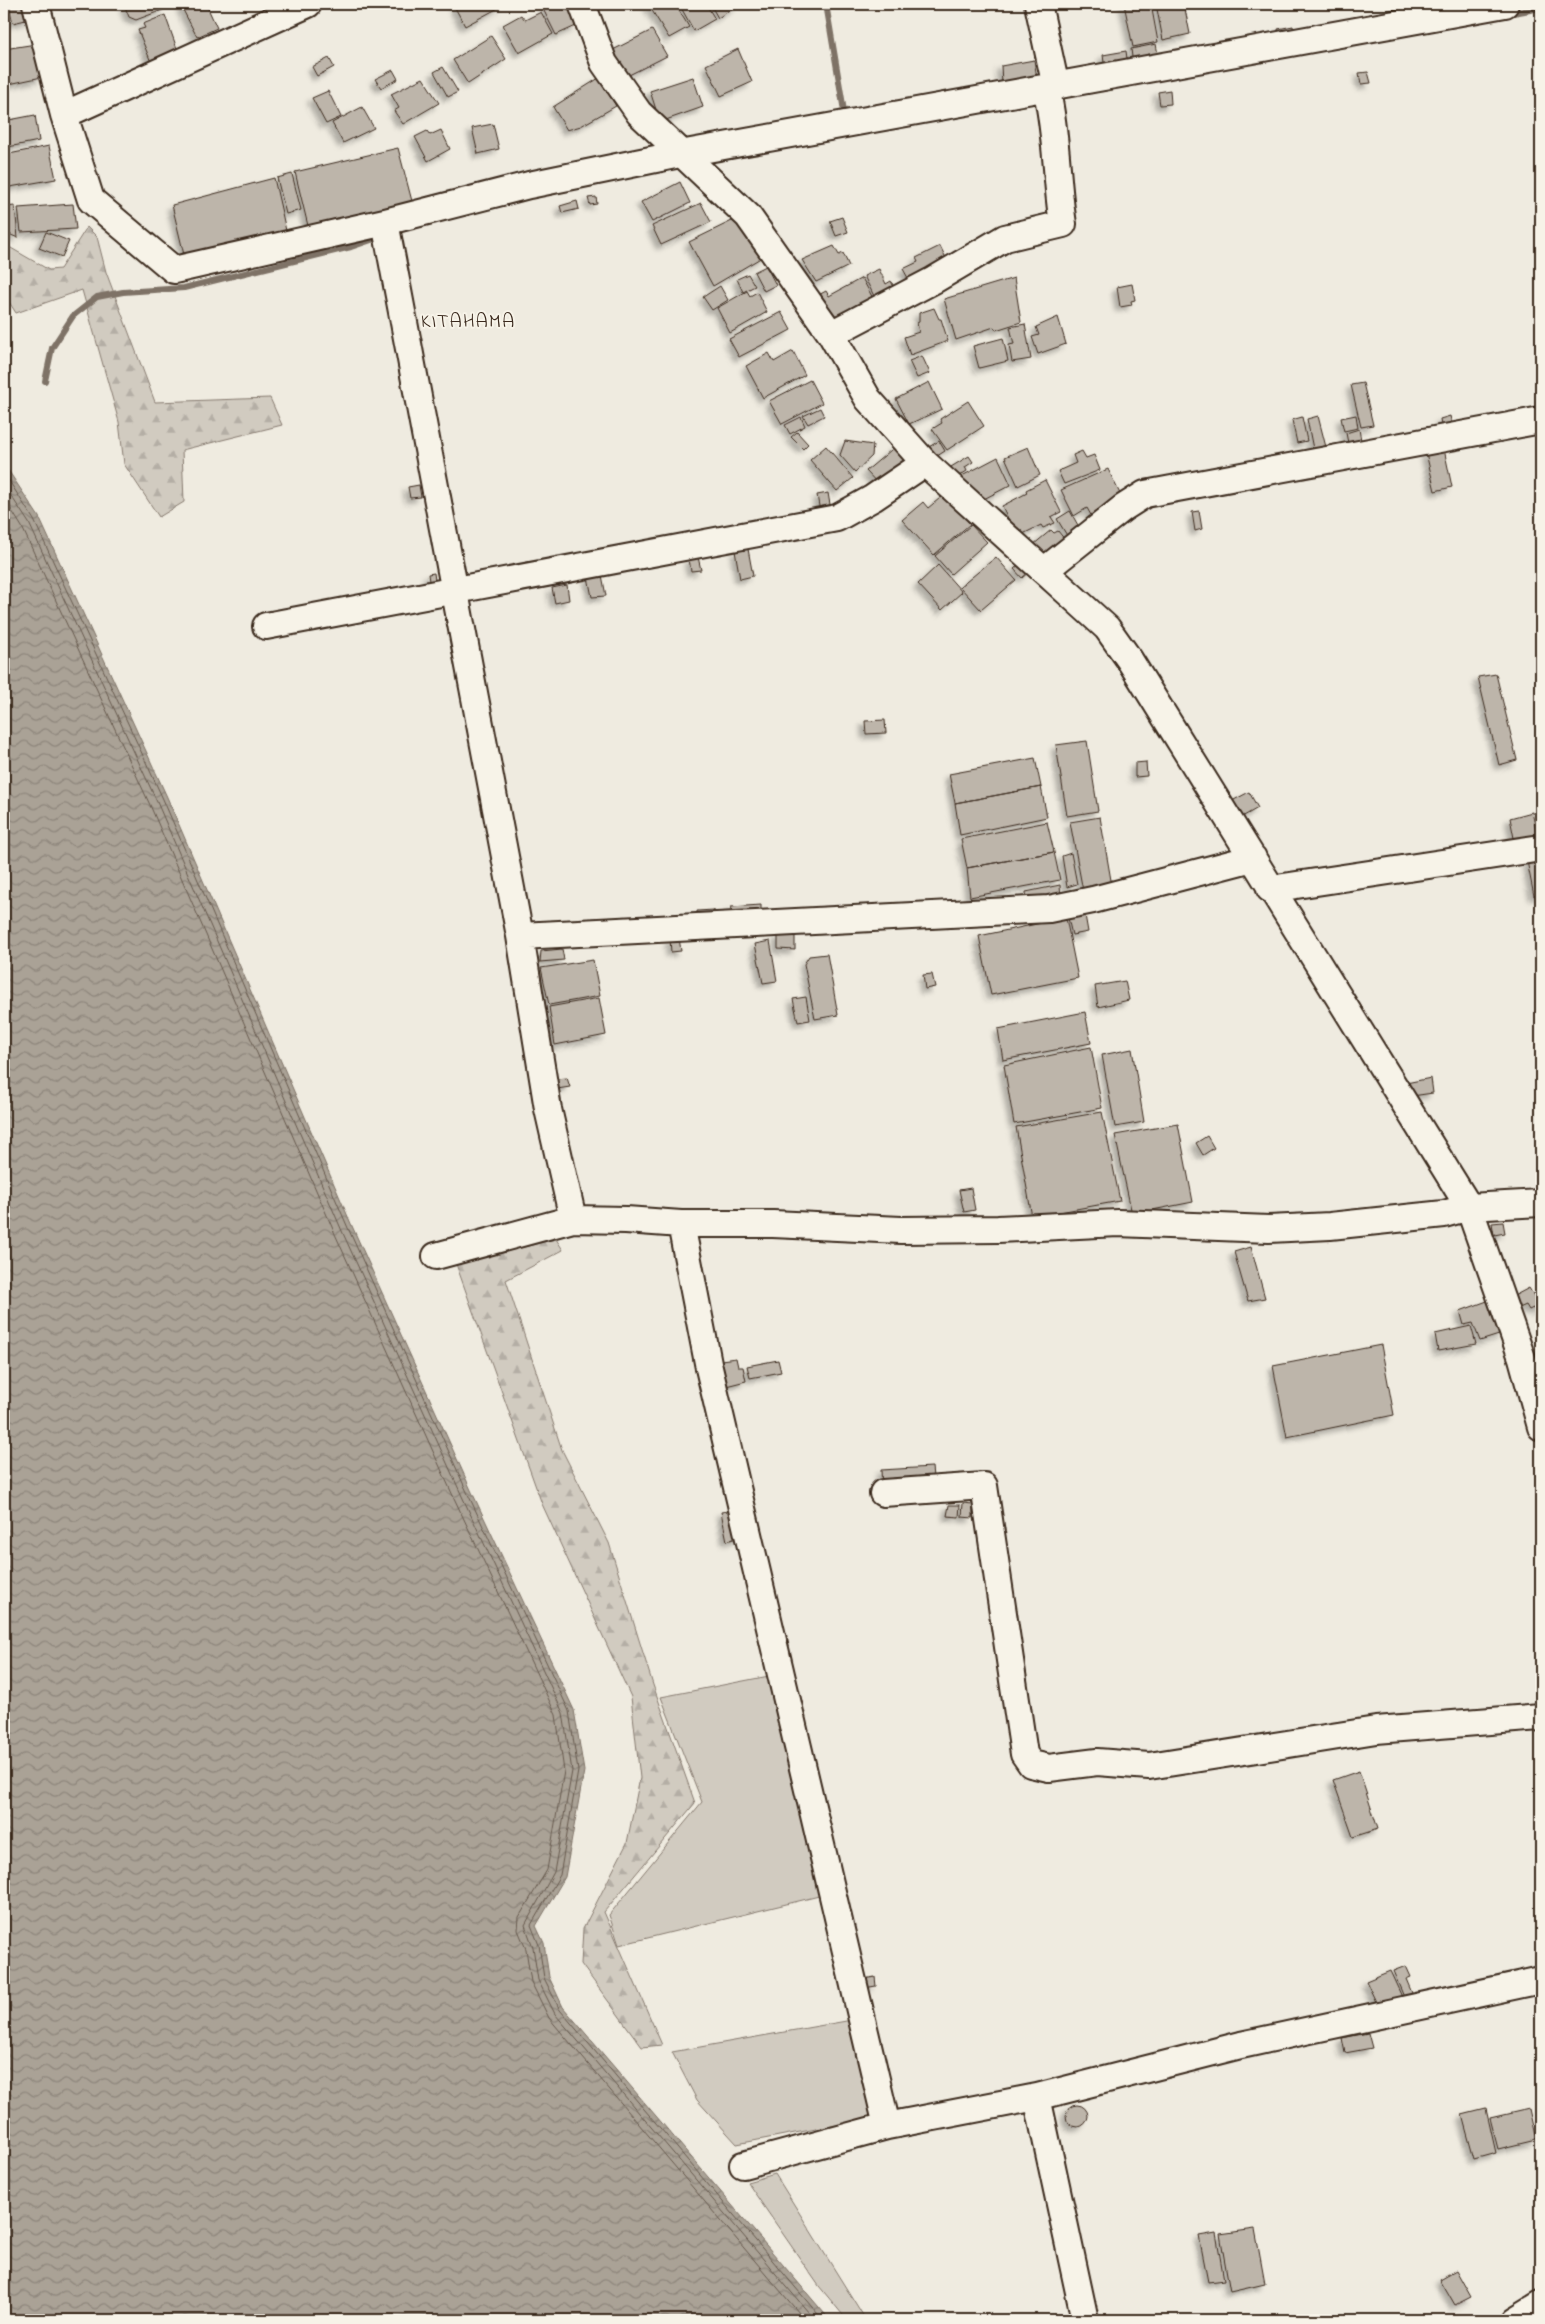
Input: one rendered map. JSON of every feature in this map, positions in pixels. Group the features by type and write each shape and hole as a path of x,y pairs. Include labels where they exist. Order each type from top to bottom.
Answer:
{"street":[{"path":"36,4 64,115 91,200 174,270 387,228 529,185 691,162 846,124 1051,96 1505,4"},
{"path":"64,115 308,4"},
{"path":"582,4 604,63 639,112 748,216 831,334 868,399 925,462 1107,628 1177,735 1270,889 1469,1207 1522,1358 1541,1427"},
{"path":"831,334 934,280 1005,238 1063,224 1057,190 1051,96 1038,4"},
{"path":"387,228 520,936 548,1109 573,1219"},
{"path":"1045,570 1123,508 1145,494 1541,420"},
{"path":"266,626 837,518 873,498 925,462"},
{"path":"1270,889 1541,848"},
{"path":"520,936 1049,909 1093,900 1253,858"},
{"path":"436,1256 573,1219 681,1224 773,1224 901,1230 998,1229 1118,1223 1269,1229 1330,1226 1434,1215 1469,1207 1541,1202"},
{"path":"681,1224 709,1368 887,2126"},
{"path":"883,1493 984,1486 1024,1754 1031,1764 1049,1768 1097,1762 1148,1766 1376,1730 1541,1717"},
{"path":"743,2165 887,2126 1036,2097 1241,2045 1541,1980"},
{"path":"1036,2097 1085,2320"},
{"path":"1515,2320 1541,2304"}],"green space":[{"path":"87,227 97,237 106,272 155,402 270,398 282,425 182,450 184,502 159,517 124,464 119,422 82,290 16,313 4,294 4,244 49,270 60,269"},
{"path":"556,1239 563,1250 506,1280 562,1450 609,1543 653,1685 695,1803 604,1912 662,2045 642,2047 581,1964 583,1929 627,1843 640,1778 631,1697 542,1504 456,1264"},
{"path":"769,1676 819,1896 619,1945 609,1915 702,1802 661,1697"},
{"path":"852,2020 874,2118 737,2144 697,2100 672,2052"},
{"path":"775,2174 866,2320 847,2320 819,2286 747,2182"}],"water":[{"path":"4,464 39,517 167,797 352,1226 471,1490 574,1710 584,1771 565,1877 536,1926 544,1943 549,1977 563,2007 830,2320 4,2320"}],"building":[{"path":"10,4 27,4 30,19 13,23"},
{"path":"124,4 163,4 165,9 136,20 129,17"},
{"path":"185,4 206,4 217,28 197,37 181,6"},
{"path":"453,4 500,4 502,6 465,26"},
{"path":"552,4 570,4 576,26 556,35 543,9"},
{"path":"648,4 675,4 689,27 669,38"},
{"path":"679,4 706,4 715,19 694,31"},
{"path":"710,4 737,4 738,5 718,18"},
{"path":"1124,4 1151,4 1158,42 1133,47"},
{"path":"1156,4 1184,4 1190,34 1163,40"},
{"path":"541,12 553,34 519,53 503,25 521,15 525,20"},
{"path":"165,15 180,57 153,67 138,30 145,28 143,24"},
{"path":"1293,26 1294,33 1279,36 1278,29"},
{"path":"652,30 667,56 625,77 611,51"},
{"path":"491,36 506,59 468,84 453,60"},
{"path":"36,44 42,77 9,84 4,49"},
{"path":"1156,44 1159,60 1133,65 1131,49"},
{"path":"738,49 752,82 721,96 706,65"},
{"path":"1126,51 1128,66 1105,70 1103,55"},
{"path":"329,58 334,67 317,76 312,67"},
{"path":"1034,60 1037,78 1002,83 1001,66"},
{"path":"443,67 458,92 448,97 434,72"},
{"path":"393,70 398,79 381,88 375,79"},
{"path":"1368,72 1371,83 1361,84 1359,73"},
{"path":"693,77 703,107 660,122 650,91"},
{"path":"423,78 439,103 403,124 394,111 399,108 391,94"},
{"path":"599,78 616,106 581,126 567,130 553,107"},
{"path":"1170,90 1171,104 1160,105 1158,92"},
{"path":"328,91 341,117 326,124 312,98"},
{"path":"362,107 374,128 343,143 332,123"},
{"path":"35,115 39,141 8,147 4,121"},
{"path":"493,124 499,149 478,154 472,128"},
{"path":"441,130 450,149 428,161 415,137 427,131 430,135"},
{"path":"49,146 56,179 4,188 4,155"},
{"path":"398,148 413,205 309,230 295,172"},
{"path":"292,174 301,210 286,214 277,178"},
{"path":"274,178 287,235 185,259 172,205"},
{"path":"680,182 690,203 652,222 641,202"},
{"path":"596,197 597,204 590,205 588,198"},
{"path":"577,201 579,209 562,213 560,206"},
{"path":"701,203 711,222 661,245 652,226"},
{"path":"73,204 76,229 21,232 18,208"},
{"path":"15,206 18,238 4,232 4,207"},
{"path":"842,217 848,232 836,236 830,221"},
{"path":"736,219 764,256 713,286 689,242"},
{"path":"46,232 69,241 62,257 39,248"},
{"path":"834,246 839,255 843,253 849,266 816,282 802,260"},
{"path":"940,246 951,268 913,287 903,269 918,262 916,258"},
{"path":"766,266 776,285 764,291 754,272"},
{"path":"879,269 886,284 891,281 898,295 878,304 864,276"},
{"path":"748,274 755,286 743,292 737,279"},
{"path":"862,278 876,304 837,325 813,298 826,291 829,296"},
{"path":"1014,278 1021,322 996,330 994,327 956,340 944,299"},
{"path":"1132,284 1135,300 1131,301 1132,305 1120,307 1117,287"},
{"path":"720,286 728,300 712,310 703,297"},
{"path":"747,291 750,296 757,292 767,312 730,333 717,308"},
{"path":"934,308 939,319 941,319 948,341 910,355 904,337 919,332 917,323 919,322 919,313"},
{"path":"781,312 791,330 739,357 729,339"},
{"path":"1058,317 1066,344 1038,354 1032,337 1039,335 1036,327"},
{"path":"1025,324 1031,359 1012,362 1009,345 1014,344 1010,327"},
{"path":"1003,338 1008,361 979,368 973,346"},
{"path":"793,351 805,375 763,398 746,366 769,353 774,362"},
{"path":"922,356 930,373 917,378 909,361"},
{"path":"810,380 822,403 782,424 769,401"},
{"path":"929,382 942,409 909,424 896,399"},
{"path":"1363,383 1373,425 1361,427 1351,385"},
{"path":"968,401 984,426 947,450 932,429 942,423 940,419"},
{"path":"820,408 824,416 808,424 803,416"},
{"path":"1356,415 1358,428 1344,431 1341,418"},
{"path":"1318,416 1327,451 1314,454 1307,419"},
{"path":"1450,416 1453,429 1442,431 1440,419"},
{"path":"801,417 805,426 790,434 785,425"},
{"path":"1302,417 1307,441 1297,443 1292,420"},
{"path":"1359,429 1362,446 1349,448 1346,433"},
{"path":"797,432 808,444 803,449 791,437"},
{"path":"845,441 873,445 872,456 855,472 840,455"},
{"path":"939,441 945,451 934,458 927,448"},
{"path":"897,445 910,460 880,486 866,471"},
{"path":"826,446 853,478 837,491 810,460"},
{"path":"1028,447 1040,475 1018,486 1005,457"},
{"path":"1444,449 1452,487 1435,491 1426,453"},
{"path":"1082,451 1086,458 1094,455 1100,470 1064,484 1058,471 1076,463 1073,455"},
{"path":"969,456 973,462 965,467 967,471 954,479 946,470"},
{"path":"998,457 1011,485 978,502 973,498 962,476"},
{"path":"1108,469 1121,496 1092,517 1087,508 1074,516 1061,490"},
{"path":"1045,480 1061,512 1051,517 1055,523 1043,528 1041,525 1017,537 1002,506 1027,493 1026,490"},
{"path":"419,485 421,497 410,498 408,487"},
{"path":"828,493 832,516 821,517 817,495"},
{"path":"945,494 970,524 934,555 902,520 923,502 928,508"},
{"path":"1070,511 1083,534 1071,542 1057,519"},
{"path":"1199,511 1202,529 1195,531 1192,512"},
{"path":"971,525 987,542 951,574 935,556"},
{"path":"1051,530 1054,533 1058,531 1069,545 1049,562 1033,545"},
{"path":"748,549 753,576 740,579 735,551"},
{"path":"698,557 701,570 691,571 689,559"},
{"path":"996,557 1016,580 981,610 960,587"},
{"path":"1022,562 1030,571 1022,578 1014,569"},
{"path":"938,565 962,592 942,610 918,584"},
{"path":"434,573 435,580 429,581 428,574"},
{"path":"602,575 606,596 592,597 588,577"},
{"path":"567,585 569,600 555,603 552,588"},
{"path":"1496,674 1517,760 1499,765 1478,677"},
{"path":"885,720 886,733 866,734 865,721"},
{"path":"1087,741 1098,811 1067,816 1056,745"},
{"path":"1035,758 1041,787 955,803 949,774"},
{"path":"1146,762 1147,776 1135,777 1135,763"},
{"path":"1041,787 1047,817 960,835 955,803"},
{"path":"1249,792 1258,808 1242,817 1232,801"},
{"path":"1532,812 1538,838 1515,843 1510,818"},
{"path":"1100,817 1112,886 1083,891 1070,822"},
{"path":"1047,822 1054,852 967,868 961,839"},
{"path":"1054,852 1060,880 970,897 967,868"},
{"path":"1071,853 1077,884 1067,887 1062,856"},
{"path":"1540,858 1541,895 1534,896 1527,861"},
{"path":"1060,885 1061,900 1027,902 1026,892"},
{"path":"761,905 761,916 733,918 731,907"},
{"path":"714,910 715,921 698,921 697,911"},
{"path":"1085,915 1088,932 1072,935 1068,918"},
{"path":"1066,918 1078,978 991,995 979,936"},
{"path":"778,935 795,936 795,950 778,949"},
{"path":"679,938 681,951 671,952 670,939"},
{"path":"770,941 777,981 763,983 755,944"},
{"path":"562,949 564,960 540,962 541,951"},
{"path":"827,954 838,1015 815,1019 804,964 809,956"},
{"path":"593,960 600,996 549,1005 541,968"},
{"path":"932,974 935,987 925,989 923,975"},
{"path":"1125,981 1129,1000 1098,1007 1095,986"},
{"path":"806,997 810,1020 798,1022 793,999"},
{"path":"599,998 606,1035 555,1045 549,1007"},
{"path":"1085,1012 1091,1043 1003,1060 998,1029"},
{"path":"1091,1047 1102,1108 1014,1124 1004,1065"},
{"path":"1132,1049 1144,1122 1115,1127 1102,1055"},
{"path":"567,1078 570,1087 557,1089 556,1079"},
{"path":"1431,1078 1433,1093 1412,1096 1406,1083"},
{"path":"1102,1112 1120,1201 1032,1217 1016,1127"},
{"path":"1178,1124 1193,1202 1132,1214 1115,1135"},
{"path":"1207,1136 1214,1148 1203,1155 1196,1143"},
{"path":"971,1188 975,1210 964,1212 959,1190"},
{"path":"1503,1222 1505,1233 1494,1235 1492,1223"},
{"path":"1251,1247 1265,1298 1248,1301 1234,1252"},
{"path":"1529,1288 1541,1307 1535,1311 1533,1308 1529,1310 1526,1305 1517,1309 1512,1297"},
{"path":"1490,1300 1502,1334 1480,1341 1473,1323 1464,1325 1460,1311"},
{"path":"1471,1326 1476,1344 1438,1351 1435,1334"},
{"path":"1381,1345 1394,1415 1287,1437 1273,1366"},
{"path":"736,1358 738,1367 743,1367 746,1381 726,1386 721,1360"},
{"path":"778,1360 781,1372 750,1378 747,1366"},
{"path":"932,1467 934,1487 882,1490 881,1470"},
{"path":"963,1503 973,1504 973,1518 962,1517"},
{"path":"949,1505 960,1505 959,1517 947,1516"},
{"path":"735,1510 740,1537 727,1541 721,1512"},
{"path":"1359,1771 1378,1829 1353,1837 1333,1780"},
{"path":"1406,1966 1411,1977 1406,1979 1412,1993 1404,1997 1393,1971"},
{"path":"1390,1971 1402,1997 1378,2006 1366,1981"},
{"path":"875,1977 876,1986 864,1988 863,1979"},
{"path":"1368,2033 1372,2048 1345,2053 1342,2038"},
{"path":"1077,2105 1087,2112 1088,2116 1081,2126 1077,2127 1067,2120 1066,2116 1073,2106"},
{"path":"1486,2109 1496,2153 1474,2159 1462,2115"},
{"path":"1529,2109 1536,2140 1498,2149 1490,2118"},
{"path":"1255,2229 1265,2284 1230,2292 1220,2234"},
{"path":"1216,2233 1224,2280 1208,2282 1199,2236"},
{"path":"1456,2270 1471,2297 1455,2305 1440,2279"}],"waterway":[{"path":"826,4 845,117"},
{"path":"1508,14 1541,8"},
{"path":"45,381 52,348 73,316 97,297 123,292 184,288 351,247 383,236"}],"district":[{"name":"KITAHAMA","path":"468,320"}]}
